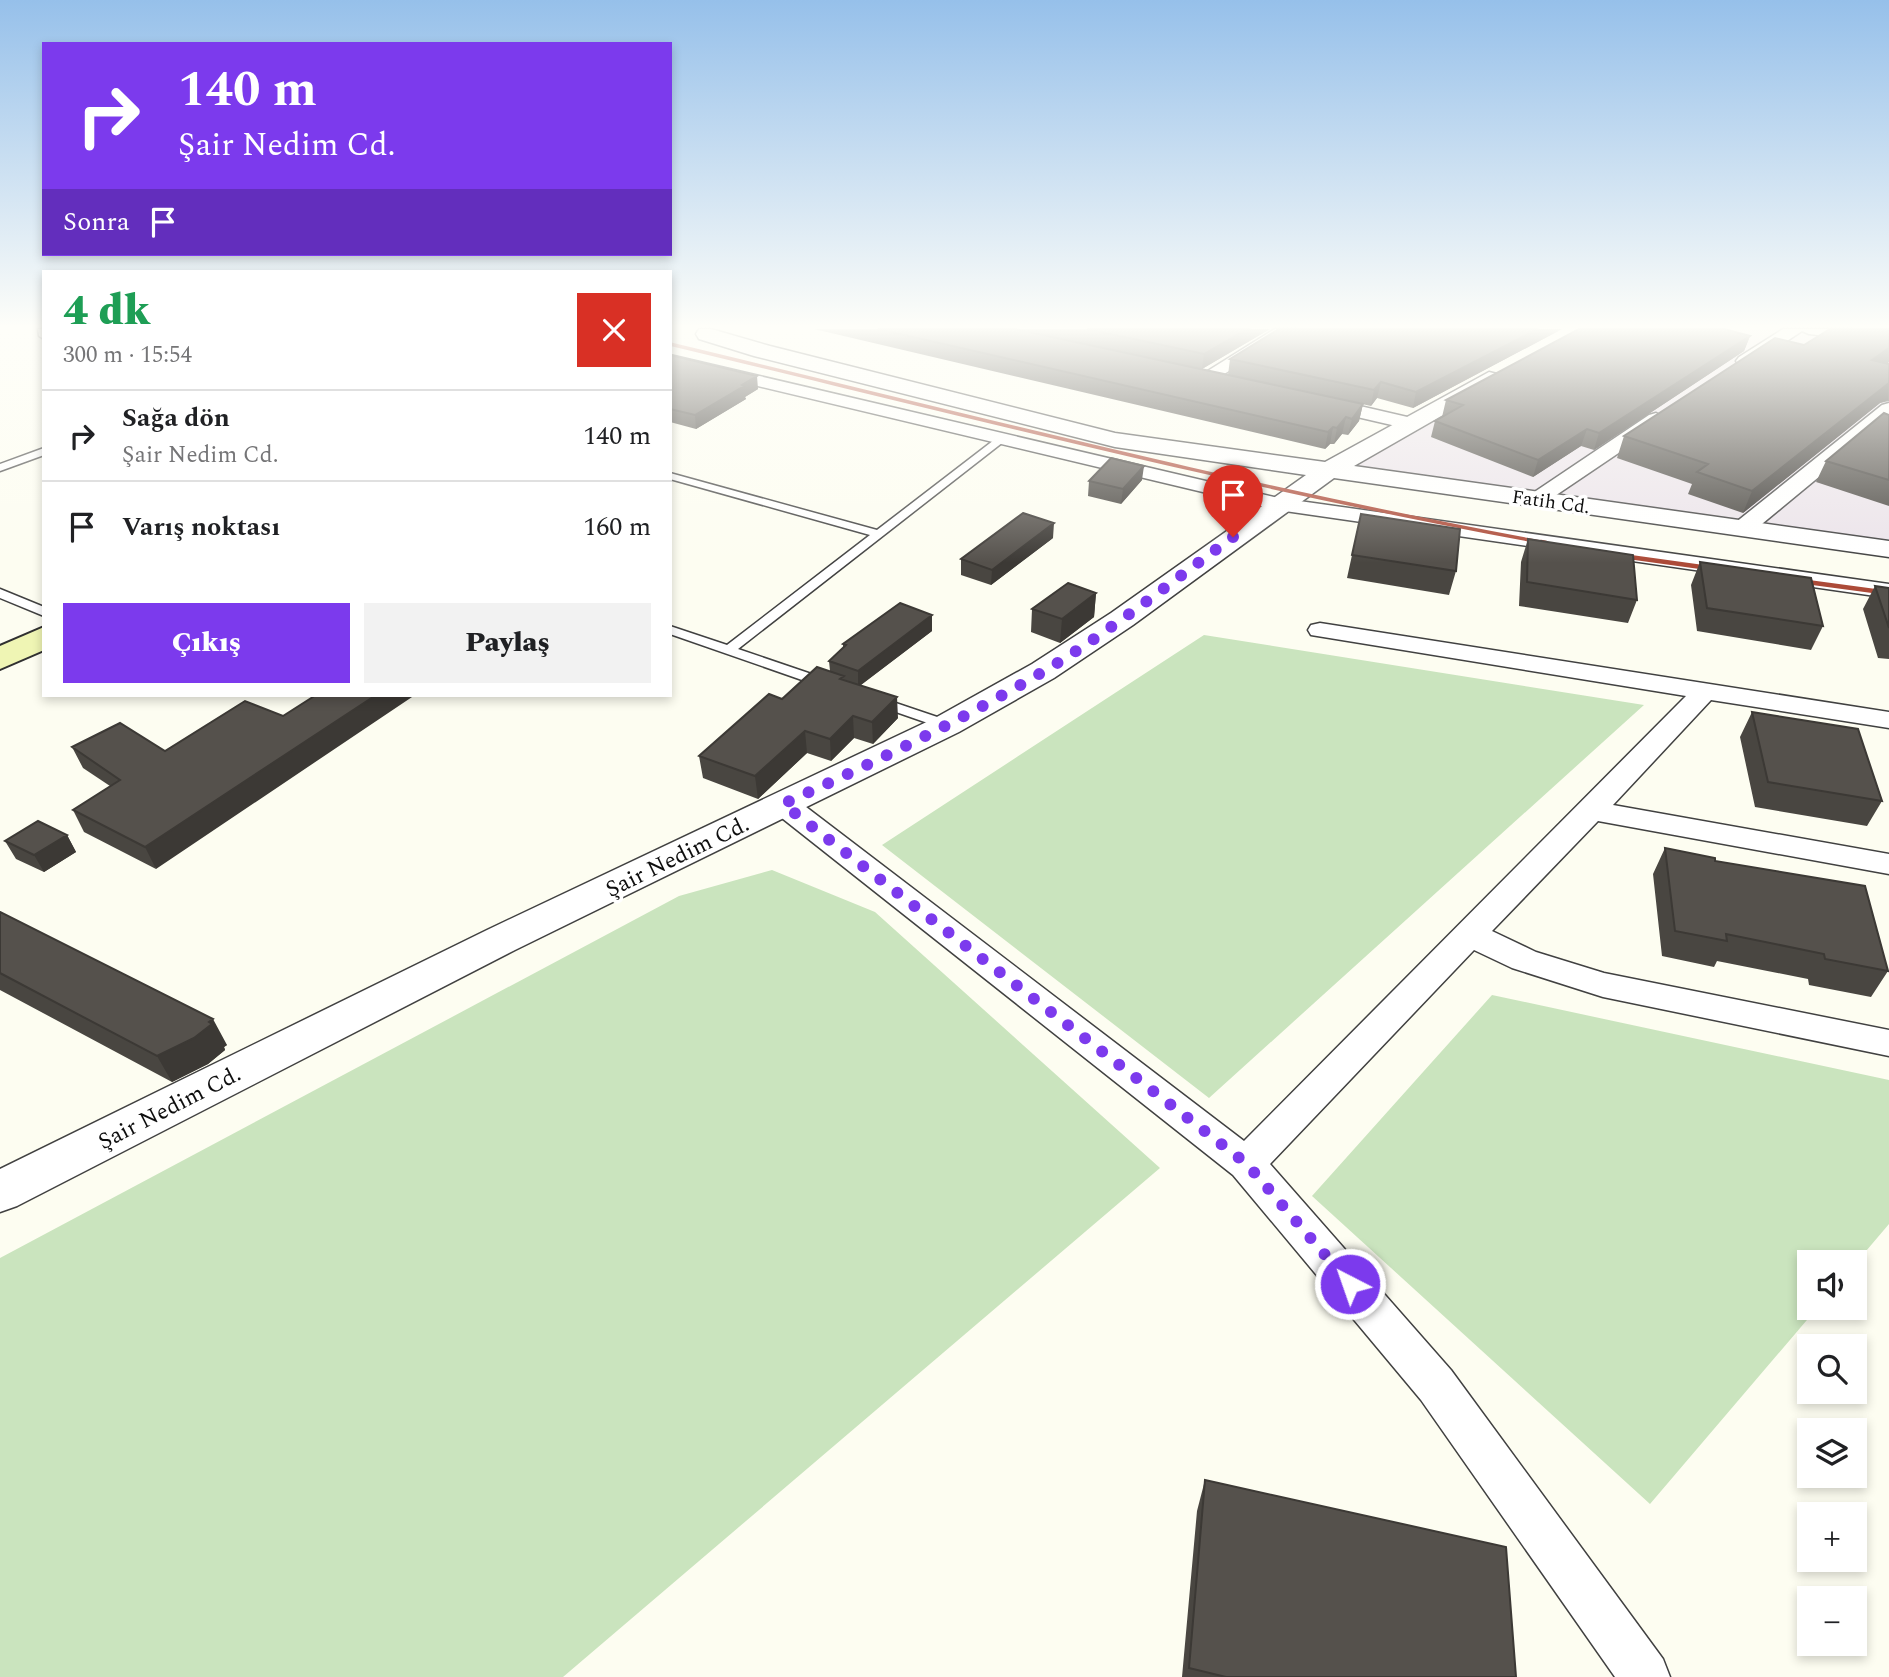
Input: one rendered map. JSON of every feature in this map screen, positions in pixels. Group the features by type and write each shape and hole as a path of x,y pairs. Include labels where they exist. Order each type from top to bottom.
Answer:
{"main road":[{"path":"0,659 42,638"}],"street":[{"path":"869,407 1278,504 1889,591"},
{"name":"Fatih Cd.","path":"985,407 1115,440 1212,456 1329,470 1889,550"},
{"path":"1338,407 1409,423"},
{"name":"Şair Nedim Cd.","path":"2,1188 501,940 947,725 1043,671 1122,619 1278,504 1329,470 1438,407"},
{"path":"1743,528 1889,409"},
{"path":"1535,499 1670,410"},
{"path":"1320,630 1889,720"},
{"path":"1247,1164 1705,691"},
{"path":"783,804 1247,1164 1436,1385 1645,1677"},
{"path":"1591,810 1889,864"},
{"path":"1471,935 1524,960 1602,985 1889,1043"}],"lane":[{"path":"729,650 1002,439"},
{"path":"0,468 42,452"},
{"path":"672,477 879,534"},
{"path":"0,593 42,611"},
{"path":"672,631 845,690"},
{"path":"870,699 947,725"}],"shaded area":[{"path":"1440,407 1889,407 1889,549 1329,470"}],"green space":[{"path":"1204,635 1644,705 1209,1098 882,845"},
{"path":"772,870 875,912 1160,1168 563,1677 0,1677 0,1258 679,896"},
{"path":"1492,995 1889,1080 1889,1224 1867,1250 1797,1250 1797,1320 1807,1320 1650,1504 1312,1196"}],"building":[{"path":"672,407 708,407 695,415 672,409"},
{"path":"1220,407 1361,407 1352,419 1346,417 1337,428 1333,427 1328,432"},
{"path":"1459,407 1639,407 1599,433 1587,429 1538,460 1435,421"},
{"path":"1668,407 1858,407 1752,491 1697,472 1708,464 1624,436"},
{"path":"1884,413 1889,415 1889,480 1826,461"},
{"path":"1111,458 1144,466 1123,489 1089,481"},
{"path":"1023,513 1054,523 992,570 961,559"},
{"path":"1361,514 1460,529 1456,571 1352,555"},
{"path":"1528,539 1633,555 1637,600 1527,582"},
{"path":"1700,562 1811,578 1823,626 1707,608"},
{"path":"1068,583 1096,593 1062,619 1032,609"},
{"path":"1875,586 1889,588 1889,628"},
{"path":"900,603 932,615 858,671 829,661 846,645 843,644"},
{"path":"817,667 844,676 840,679 897,697 872,722 853,716 830,739 805,731 755,776 699,756 769,694 782,699"},
{"path":"313,697 373,697 145,847 73,810 120,780 72,747 120,723 165,751 245,701 283,716"},
{"path":"1752,712 1858,729 1882,801 1768,782"},
{"path":"38,821 67,835 34,855 5,841"},
{"path":"1665,848 1715,858 1715,861 1865,886 1888,971 1825,959 1824,954 1726,934 1727,941 1675,931"},
{"path":"0,912 213,1019 209,1022 212,1024 194,1038 157,1056 0,973"},
{"path":"1205,1480 1506,1547 1516,1677 1226,1677 1189,1668"}],"railway":[{"path":"932,407 1216,475 1546,543 1541,542"},
{"path":"1615,555 1716,569"},
{"path":"1792,580 1889,593"}],"route":[{"path":"1233,537 1122,619 1043,671 947,725 783,804 1247,1164 1350,1284"}]}
